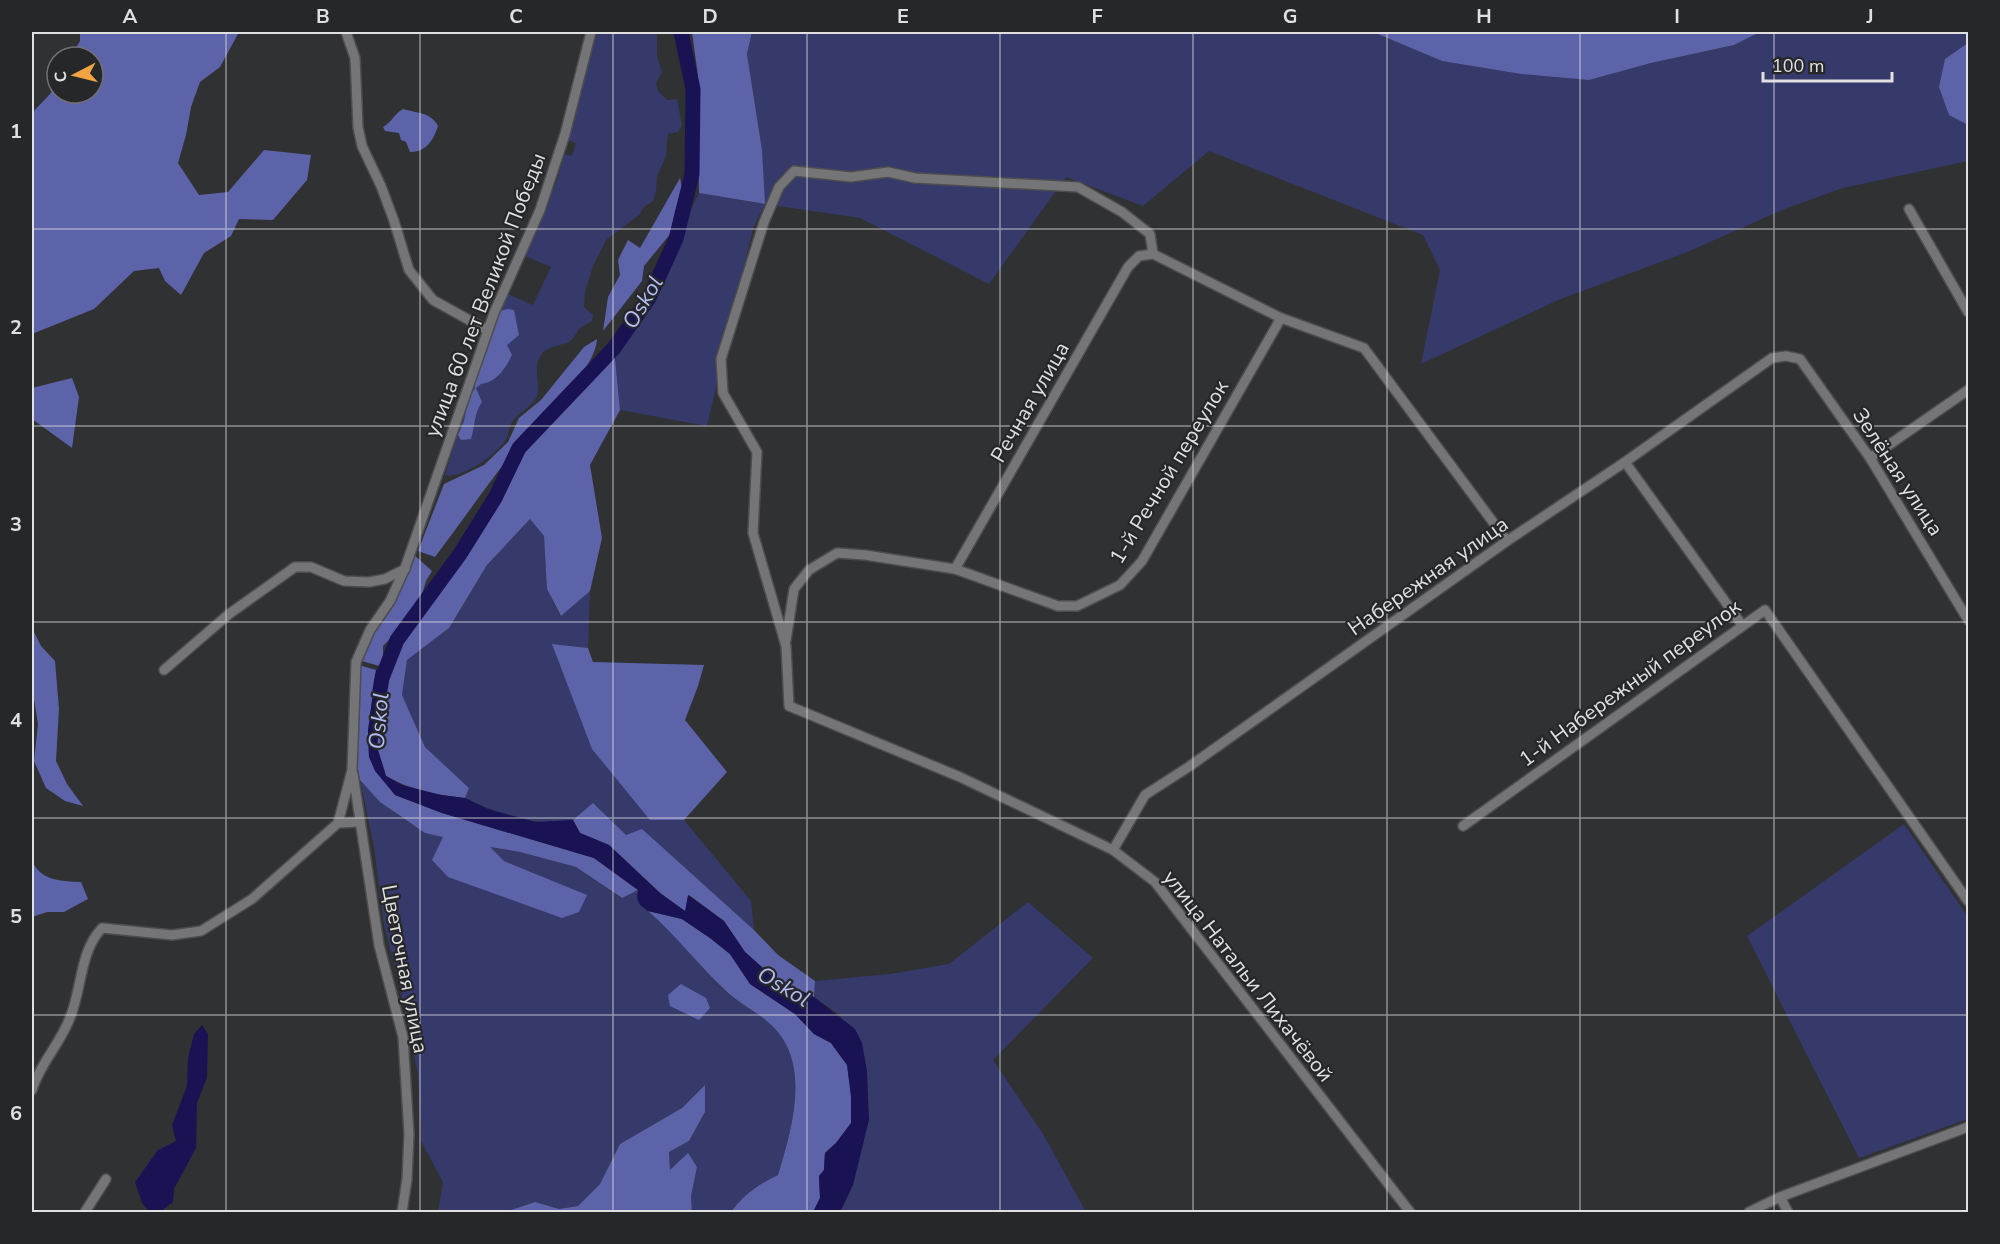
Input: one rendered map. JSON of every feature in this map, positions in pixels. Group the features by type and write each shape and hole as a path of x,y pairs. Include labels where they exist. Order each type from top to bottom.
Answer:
{"street":[{"path":"346,32 356,58 358,127 362,146 394,221 409,270 433,300 488,330"},
{"name":"улица 60 лет Великой Победы","path":"338,823 352,770 356,662 370,630 390,601 405,568 488,330 540,210 565,134 591,32"},
{"path":"786,646 753,533 757,452 723,393 721,359 764,222 779,187 794,171 851,177 888,172 915,178 1078,187 1122,212 1150,234 1153,254 1281,318 1364,348 1507,541"},
{"path":"1909,209 1968,312"},
{"name":"Речная улица","path":"955,569 1128,267 1139,255 1153,254"},
{"name":"1-й Речной переулок","path":"786,646 794,589 808,570 837,554 865,555 955,569 1058,606 1077,606 1120,585 1142,561 1281,318"},
{"name":"Набережная улица","path":"1113,850 1145,795 1190,766 1507,541 1625,462 1772,358 1786,356"},
{"name":"Зелёная улица","path":"1786,356 1800,359 1870,458 1968,620"},
{"path":"1870,458 1968,390"},
{"path":"1625,462 1742,625"},
{"path":"164,670 229,614 295,567 311,567 344,581 369,582 385,579 405,568"},
{"name":"1-й Набережный переулок","path":"1462,826 1765,610 1968,901"},
{"name":"улица Натальи Лихачёвой","path":"786,646 789,706 960,777 1113,850 1155,882 1410,1212"},
{"name":"Цветочная улица","path":"352,770 379,945 403,1036 409,1134 407,1179 402,1212"},
{"path":"32,1090 72,1015 82,970 93,937 102,928 172,935 201,931 252,899 338,823 360,822"},
{"path":"1749,1212 1780,1197 1968,1127"},
{"path":"85,1212 106,1179"},
{"path":"1780,1197 1788,1212"}],"shaded area":[{"path":"80,32 239,32 220,67 200,82 191,107 178,163 199,195 228,192 264,150 311,155 307,180 273,220 239,219 231,236 204,253 181,295 165,281 159,268 134,271 94,309 32,334 32,113 45,99 45,105 105,105 105,45 78,45"},
{"path":"596,32 657,32 657,56 662,72 656,83 658,91 667,100 677,99 682,126 678,132 668,134 666,156 657,177 653,201 644,207 639,215 606,240 593,266 585,292 584,307 593,315 592,321 580,328 569,342 550,348 541,355 537,365 537,396 512,422 502,445 488,458 470,469 445,475 471,389 506,293 533,305 551,267 525,256 557,180 564,154 572,156 576,143 567,140"},
{"path":"692,32 752,32 747,54 762,150 765,204 699,193 698,76"},
{"path":"752,32 1373,32 1442,61 1521,74 1589,80 1651,63 1734,45 1760,32 1968,32 1968,161 1843,188 1787,208 1685,253 1558,300 1421,364 1440,270 1423,235 1209,151 1143,206 1066,177 989,284 860,218 765,204 753,228 707,426 620,410 614,348 649,298 699,193 764,204 762,150 747,54"},
{"path":"1373,32 1760,32 1734,45 1651,63 1589,80 1521,74 1442,61"},
{"path":"1968,43 1968,125 1949,115 1939,87 1945,59"},
{"path":"403,109 427,116 438,126 425,148 410,152 399,133 385,131 383,127"},
{"path":"680,178 683,194 675,211 671,233 644,266 642,281 603,331 608,297 620,275 618,260 628,240 640,248"},
{"path":"514,310 519,335 507,345 512,355 504,370 496,378 476,388 482,402 476,415 471,439 461,440 458,435 464,421 470,392 475,389 477,372 486,353 492,329 499,311"},
{"path":"597,339 594,352 577,381 518,446 435,557 418,551 444,484 484,465 508,442 519,418 541,400 584,347"},
{"path":"614,348 620,410 590,465 602,538 590,591 561,616 547,589 544,536 530,519 487,565 449,628 407,660 402,695 425,747 469,788 465,798 424,791 395,781 386,776 377,747 382,699 391,674 397,640 460,554 495,498 519,448"},
{"path":"72,378 79,397 72,448 32,419 32,388"},
{"path":"530,518 544,536 547,589 560,616 590,591 588,648 553,644 650,820 684,820 751,901 754,930 642,830 626,836 593,803 574,819 558,822 531,821 489,809 465,798 469,788 425,747 402,695 407,660 449,628 487,565"},
{"path":"414,555 432,571 426,581 417,611 383,646 383,667 358,660 386,606 394,584"},
{"path":"32,628 41,646 55,661 59,709 56,761 67,784 83,806 65,801 46,788 34,761 38,724 32,686"},
{"path":"552,644 588,648 593,662 704,665 685,720 727,772 684,820 650,820 592,749"},
{"path":"359,665 376,670 368,731 369,757 395,795 442,813 594,858 638,890 622,898 576,867 520,852 490,847 504,861 587,895 579,912 562,918 448,877 432,860 443,837 425,833 380,802 360,780 353,744"},
{"path":"360,780 388,807 419,828 586,895 504,861 489,847 520,852 576,867 621,898 638,890 640,905 663,924 713,980 769,1023 783,1039 791,1056 795,1075 795,1096 789,1137 778,1175 752,1190 731,1212 692,1212 691,1196 697,1167 670,1171 669,1152 689,1141 705,1113 704,1086 682,1108 620,1144 600,1184 578,1206 559,1209 535,1202 505,1212 438,1212 443,1182 421,1141 418,1074 398,978 384,925 374,847"},
{"path":"593,803 626,835 642,829 754,930 778,955 815,981 814,997 773,977 745,952 724,921 689,895 686,912 660,893 609,845 580,833 573,820"},
{"path":"1904,824 1968,917 1968,1119 1859,1158 1747,936"},
{"path":"32,861 41,873 52,879 81,882 88,899 64,912 47,912 32,917"},
{"path":"1028,902 1093,958 993,1060 1043,1134 1086,1212 840,1212 853,1185 841,1016 814,997 815,981 890,974 949,964"},
{"path":"648,911 682,919 710,938 730,954 750,984 795,1014 814,1034 831,1043 847,1065 851,1096 851,1123 825,1153 824,1170 819,1176 820,1198 813,1212 731,1212 752,1190 778,1175 793,1116 795,1075 791,1056 783,1039 769,1023 725,990"},
{"path":"681,984 706,998 710,1008 699,1020 670,1006 668,995"},
{"path":"705,1085 705,1112 689,1141 669,1152 670,1170 688,1153 697,1167 691,1196 692,1212 505,1212 535,1202 559,1209 578,1206 600,1184 620,1144 682,1108"}],"water":[{"path":"376,670 391,674 382,699 377,747 386,776 402,785 441,795 465,798 488,809 536,822 573,820 580,833 609,845 660,893 685,911 688,895 724,921 745,952 773,977 814,997 855,1029 862,1043 867,1071 869,1120 853,1185 840,1212 813,1212 820,1198 819,1176 824,1170 825,1153 851,1123 851,1096 847,1065 831,1043 814,1034 795,1014 750,984 730,954 710,938 682,919 648,911 640,905 637,898 638,890 594,858 442,813 395,795 375,771 369,757 368,731"},
{"path":"202,1025 208,1034 207,1077 197,1103 196,1148 174,1189 173,1202 161,1211 149,1211 142,1203 135,1182 158,1150 176,1141 172,1125 187,1086 188,1058 194,1034"}],"waterway":[{"name":"Oskol","path":"380,690 382,678 397,640 460,554 495,498 519,448 614,348 649,298 676,239 692,174 693,89 681,32"}]}
